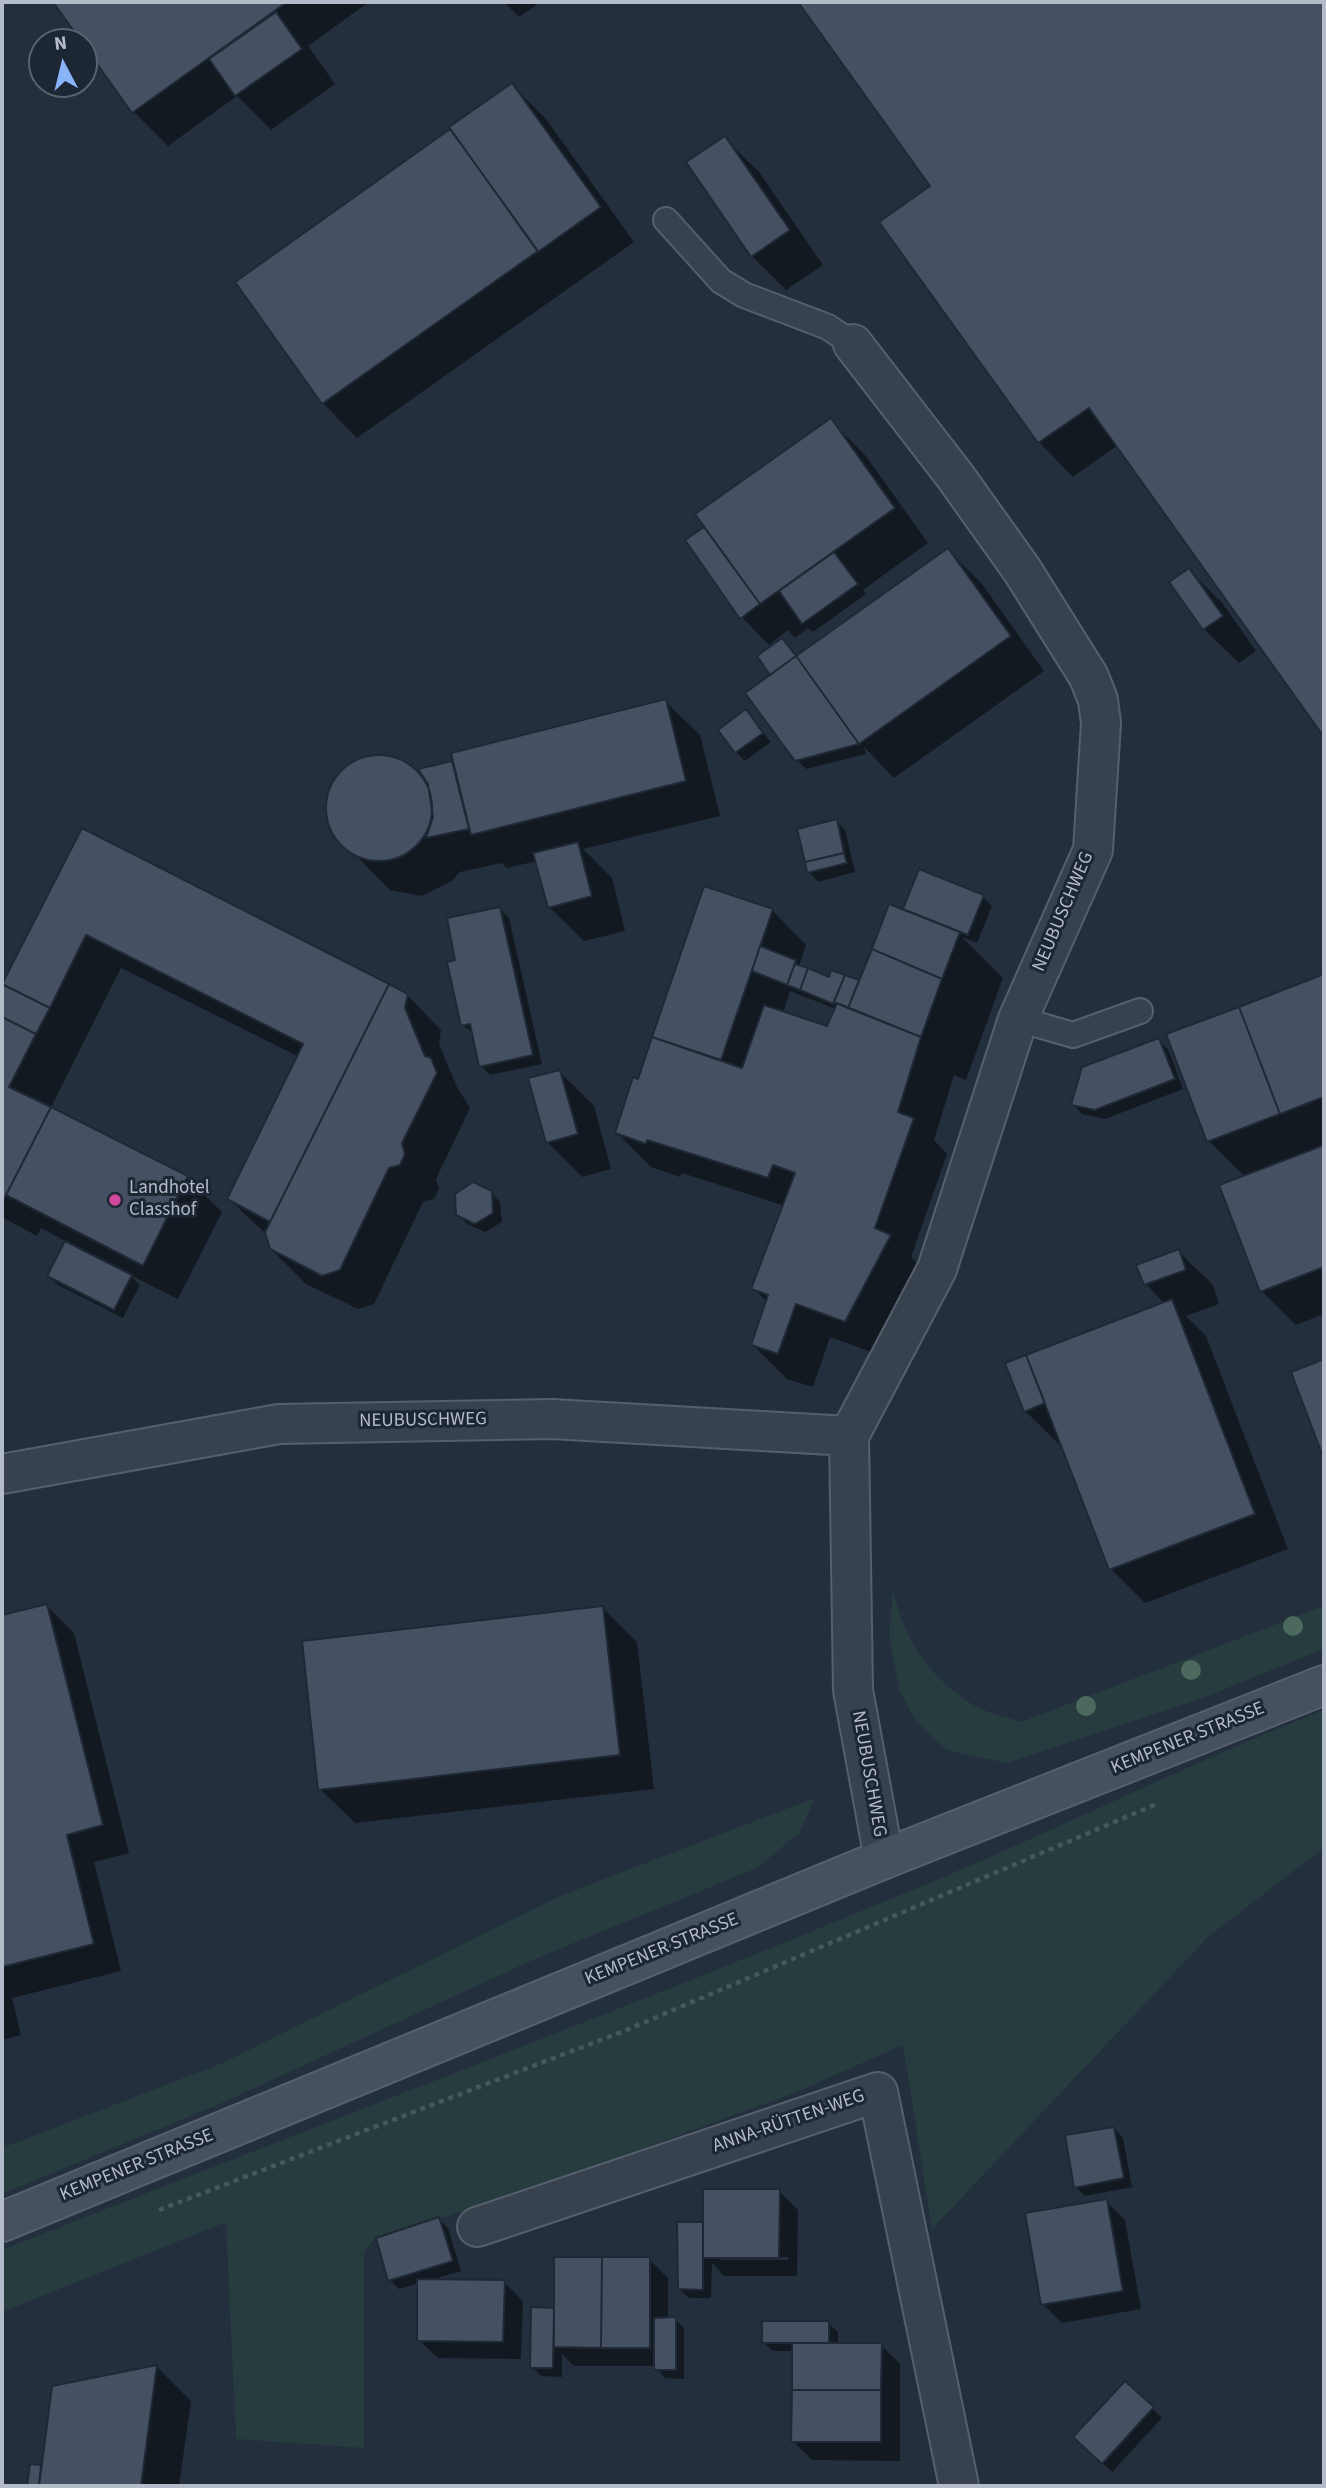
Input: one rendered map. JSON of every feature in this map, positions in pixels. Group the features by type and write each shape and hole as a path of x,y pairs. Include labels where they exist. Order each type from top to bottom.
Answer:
{"main road":[{"name":"KEMPENER STRASSE","path":"2,2222 884,1859 1324,1685"}],"street":[{"name":"NEUBUSCHWEG","path":"853,344 955,476 1022,570 1077,654 1098,700 1101,723 1093,850 1018,1019 937,1269 849,1436 853,1690 884,1859"},
{"name":"NEUBUSCHWEG","path":"2,1474 279,1424 552,1419 849,1436"},
{"name":"ANNA-RÜTTEN-WEG","path":"477,2227 878,2092 959,2486"}],"lane":[{"path":"666,220 721,281 744,295 828,327 853,344"},
{"path":"1018,1019 1073,1035 1140,1011"}],"path":[{"path":"157,2211 624,2031 1171,1798"}],"green space":[{"path":"893,1591 911,1640 930,1668 955,1692 976,1706 1021,1722 1324,1606 1324,1649 1203,1698 1007,1763 946,1750 916,1721 899,1690 889,1633"},
{"path":"1324,1710 1324,1848 1209,1936 932,2229 903,2045 797,2092 519,2194 376,2238 364,2252 364,2448 236,2439 226,2222 2,2312 2,2250 791,1940 1009,1849 1218,1754"},
{"path":"815,1798 799,1833 757,1868 535,1959 222,2103 2,2194 2,2148 220,2064 560,1896"}],"building":[{"path":"53,2 287,2 132,113 98,65 98,28 72,28"},
{"path":"798,2 1324,2 1324,737 1089,408 1038,443 879,222 930,186"},
{"path":"276,12 302,49 235,96 209,59"},
{"path":"512,83 601,207 538,252 449,127"},
{"path":"450,129 538,251 322,404 235,282"},
{"path":"725,136 790,230 751,257 686,162"},
{"path":"831,418 895,508 760,604 695,514"},
{"path":"704,527 760,604 740,619 685,540"},
{"path":"948,548 1011,636 859,744 796,656"},
{"path":"834,552 858,584 802,624 779,591"},
{"path":"1189,568 1223,616 1203,630 1169,582"},
{"path":"782,638 796,656 770,675 757,656"},
{"path":"796,656 859,744 795,761 745,693"},
{"path":"666,699 686,781 471,835 451,753"},
{"path":"746,709 763,733 735,753 718,730"},
{"path":"379,755 399,759 417,770 428,788 432,808 428,828 417,846 399,857 379,861 359,857 341,846 330,828 326,808 330,788 341,770 359,759"},
{"path":"452,761 469,829 426,838 433,817 428,784 418,769"},
{"path":"837,819 844,853 805,862 797,829"},
{"path":"82,828 389,984 270,1222 227,1199 303,1044 86,935 50,1008 2,984"},
{"path":"578,842 592,896 548,908 533,853"},
{"path":"844,853 847,863 807,873 805,862"},
{"path":"919,869 984,895 968,935 903,909"},
{"path":"704,886 773,909 721,1060 652,1037"},
{"path":"889,904 960,932 942,979 872,949"},
{"path":"500,907 533,1055 479,1067 470,1024 461,1026 447,962 455,960 447,918"},
{"path":"760,946 796,960 787,985 752,971"},
{"path":"872,949 942,979 921,1037 848,1008"},
{"path":"795,964 808,968 800,990 787,985"},
{"path":"808,968 829,977 831,970 845,975 833,1004 800,990"},
{"path":"1324,974 1324,1097 1280,1114 1239,1007"},
{"path":"845,975 859,980 848,1008 834,1002"},
{"path":"2,984 50,1008 36,1034 2,1017"},
{"path":"389,984 408,994 405,1008 425,1056 431,1058 437,1073 402,1143 405,1154 400,1165 389,1168 340,1270 322,1276 270,1249 265,1232"},
{"path":"837,1003 921,1037 898,1112 914,1118 875,1228 891,1235 845,1322 796,1304 778,1354 751,1345 768,1295 751,1289 795,1173 773,1165 768,1178 647,1140 646,1144 615,1133 633,1077 638,1079 652,1037 742,1068 764,1005 827,1026"},
{"path":"1239,1007 1280,1114 1207,1142 1166,1034"},
{"path":"2,1017 36,1034 9,1087 51,1107 2,1203"},
{"path":"1159,1038 1175,1079 1095,1110 1071,1105 1082,1067"},
{"path":"560,1070 578,1134 546,1143 528,1078"},
{"path":"51,1107 188,1176 143,1266 6,1195"},
{"path":"1324,1145 1324,1267 1260,1292 1219,1185"},
{"path":"473,1182 492,1191 493,1213 475,1224 456,1215 455,1194"},
{"path":"65,1241 132,1275 114,1310 47,1276"},
{"path":"1179,1249 1186,1270 1144,1285 1136,1265"},
{"path":"1172,1299 1255,1514 1109,1570 1026,1355"},
{"path":"1026,1355 1045,1403 1024,1412 1005,1363"},
{"path":"1324,1359 1324,1459 1291,1372"},
{"path":"47,1604 103,1825 67,1835 94,1944 2,1967 2,1615"},
{"path":"603,1606 620,1755 318,1790 302,1641"},
{"path":"1114,2127 1124,2178 1074,2188 1065,2135"},
{"path":"703,2189 780,2189 779,2258 703,2258"},
{"path":"1107,2199 1123,2291 1041,2305 1025,2213"},
{"path":"439,2217 453,2261 388,2281 376,2238"},
{"path":"677,2222 703,2222 703,2290 678,2289"},
{"path":"554,2257 602,2257 601,2348 554,2347"},
{"path":"602,2257 650,2257 650,2348 601,2348"},
{"path":"417,2279 505,2280 503,2342 417,2341"},
{"path":"531,2307 554,2308 553,2368 530,2368"},
{"path":"676,2317 676,2370 654,2370 654,2318"},
{"path":"762,2321 829,2321 829,2343 762,2343"},
{"path":"792,2343 882,2343 881,2390 792,2390"},
{"path":"157,2365 141,2486 39,2486 52,2386"},
{"path":"1125,2381 1154,2407 1102,2464 1073,2437"},
{"path":"792,2390 881,2390 881,2442 791,2442"},
{"path":"30,2464 41,2465 39,2486 27,2486"}],"place":[{"name":"Landhotel Classhof","path":"115,1200"}]}
